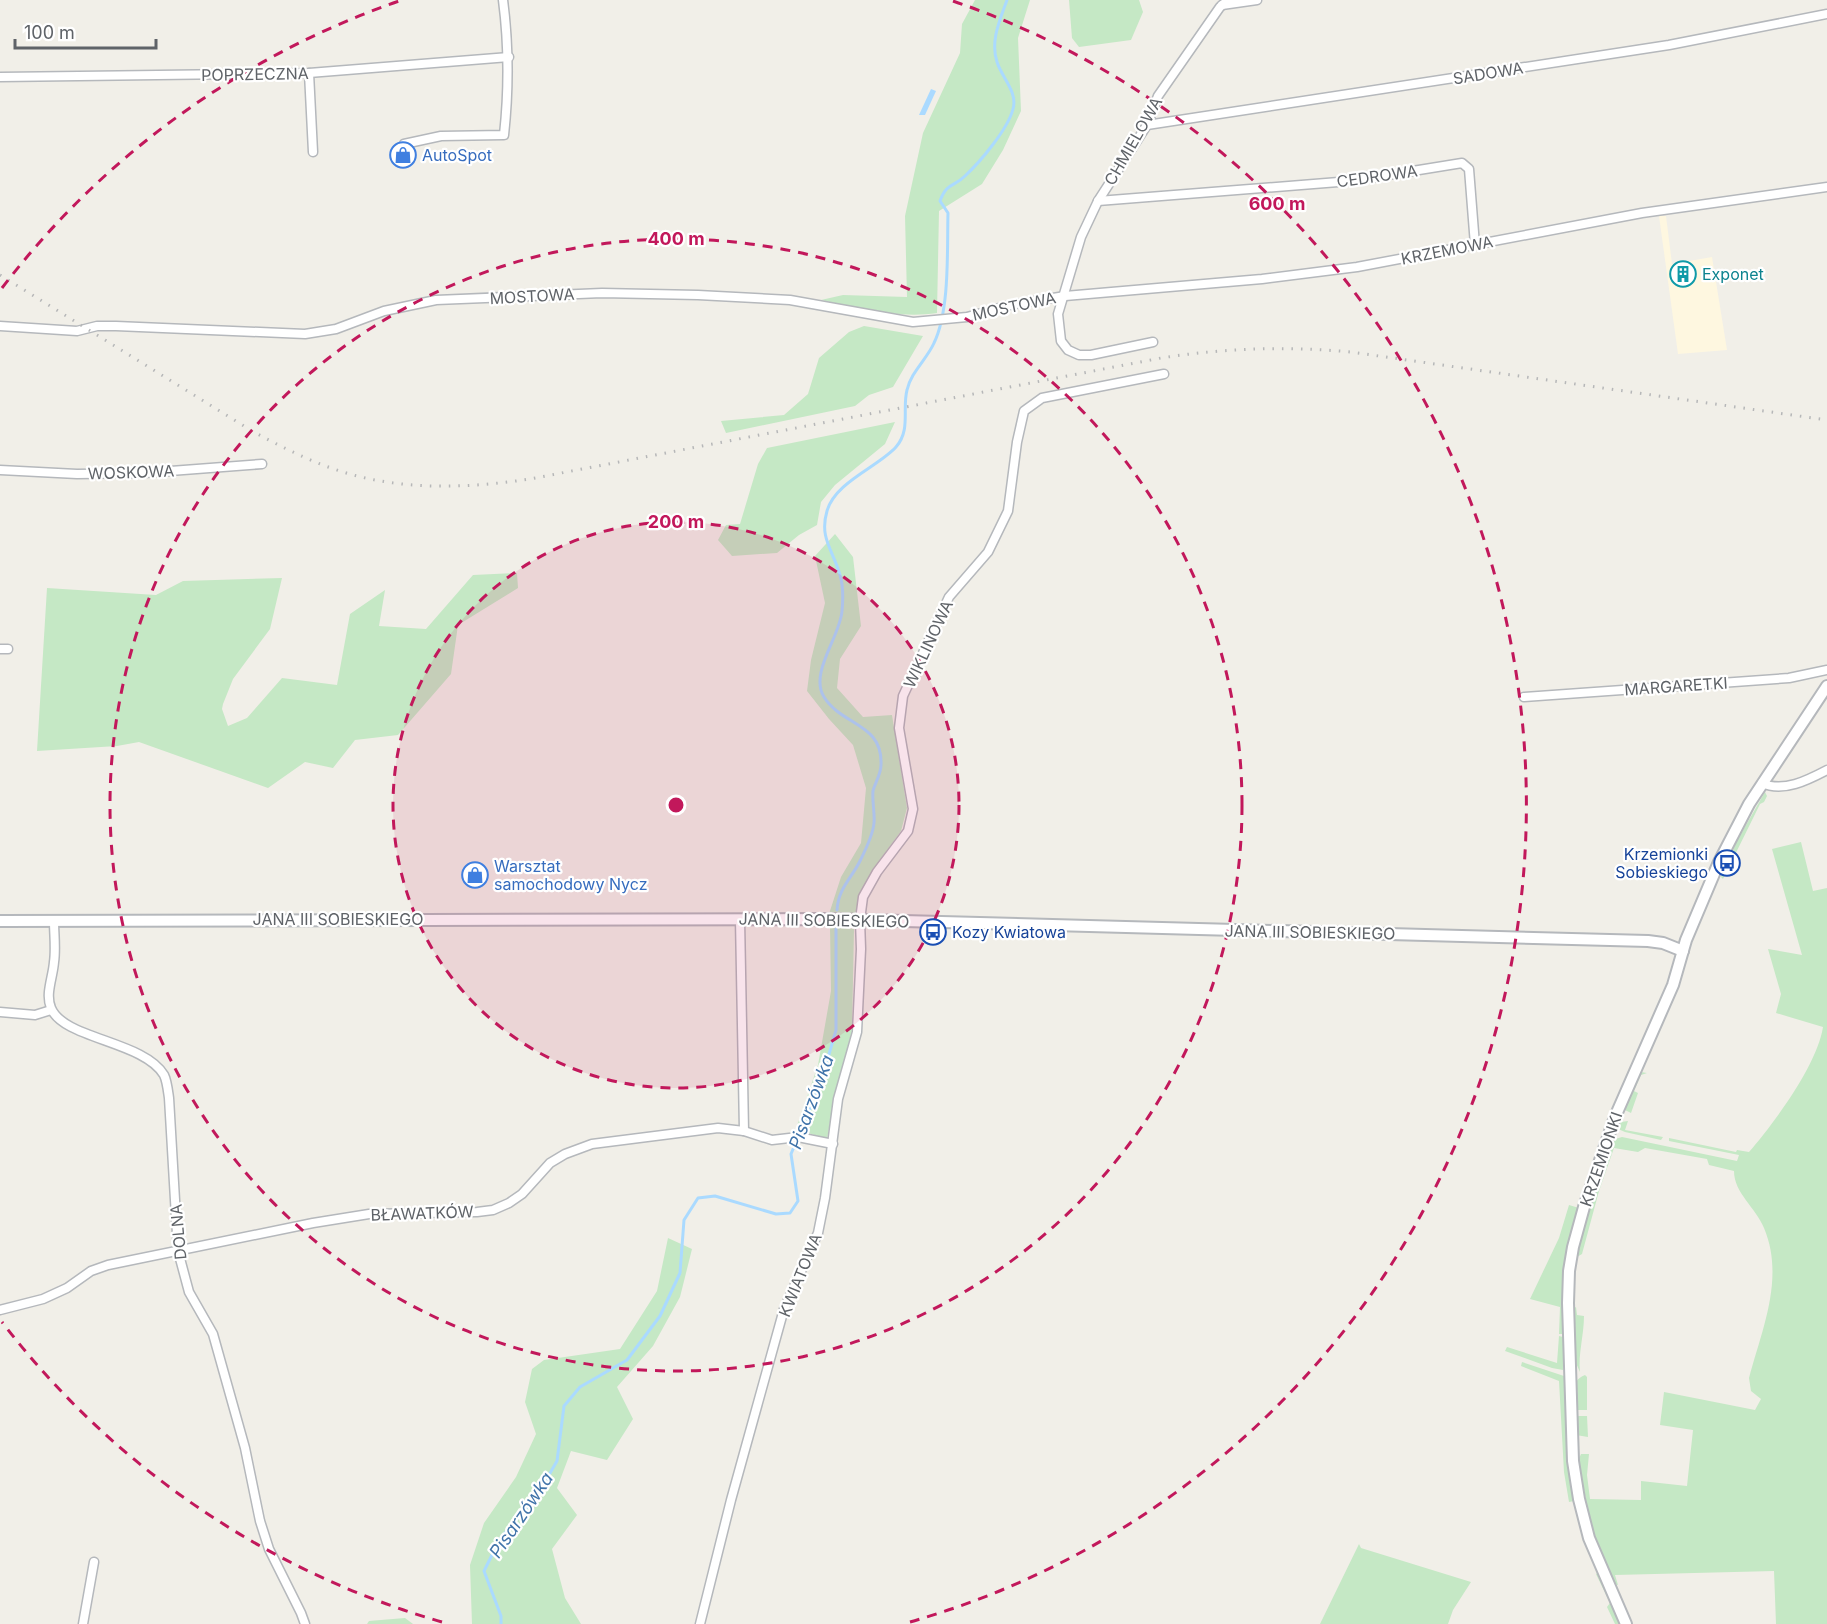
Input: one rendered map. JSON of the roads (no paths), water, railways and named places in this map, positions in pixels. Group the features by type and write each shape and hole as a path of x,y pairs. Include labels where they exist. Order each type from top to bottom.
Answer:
{"street":[{"path":"404,144 441,136 504,135 509,57 503,0"},
{"path":"1225,2 1257,0"},
{"name":"CHMIELOWA","path":"1065,296 1082,237 1098,201 1147,124 1158,96 1225,2"},
{"name":"SADOWA","path":"1147,124 1669,45 1827,14"},
{"name":"POPRZECZNA","path":"0,78 309,73 509,57"},
{"path":"309,73 313,152"},
{"name":"CEDROWA","path":"1098,201 1351,181 1462,163 1469,169 1474,244"},
{"name":"KRZEMOWA","path":"1065,296 1262,279 1358,267 1642,213 1827,187"},
{"name":"MOSTOWA","path":"0,326 77,331 97,326 116,326 305,334 336,329 384,311 436,300 602,293 789,300 913,322 967,316 1010,305 1065,296"},
{"path":"1065,296 1058,314 1061,341 1068,350 1078,355 1091,355 1153,342"},
{"name":"WIKLINOWA","path":"860,920 863,897 908,831 913,809 899,728 903,696 949,597 988,552 1008,511 1017,442 1024,411 1042,398 1164,374"},
{"name":"WOSKOWA","path":"0,470 77,474 144,473 262,464"},
{"name":"MARGARETKI","path":"1524,697 1789,678 1827,670"},
{"name":"KRZEMIONKI","path":"1626,1624 1589,1538 1578,1490 1572,1446 1568,1284 1575,1236 1628,1084 1673,985 1683,951 1727,844 1762,783 1827,686"},
{"path":"1762,783 1782,787 1827,770"},
{"path":"740,919 744,1131"},
{"name":"JANA III SOBIESKIEGO","path":"0,921 827,919 1648,941 1663,943 1683,951"},
{"name":"KWIATOWA","path":"700,1624 731,1500 784,1309 818,1233 838,1099 857,1032 860,920"},
{"path":"0,1012 35,1015 51,1010 48,997 55,961 54,921"},
{"name":"DOLNA","path":"51,1010 72,1027 145,1057 164,1075 169,1098 178,1251 189,1292 213,1334 245,1448 268,1550 305,1624"},
{"name":"BŁAWATKÓW","path":"0,1310 43,1299 67,1288 91,1271 108,1265 313,1223 369,1214 494,1210 522,1194 550,1163 565,1154 592,1144 718,1128 744,1131 772,1140 798,1137 833,1144"},
{"path":"83,1624 94,1562"}],"water":[{"path":"931,89 936,91 925,115 919,115"}],"waterway":[{"name":"Pisarzówka","path":"837,910 842,890 860,861 872,833 873,791 881,765 880,751 869,733 832,707 820,687 823,666 840,621 843,603 841,579 826,537 825,520 827,511 839,492 888,454 901,440 905,427 909,383 934,343 943,314 947,280 948,213 940,201 948,188 961,180 993,145 1013,109 1013,97 995,54 997,31 1007,0"},
{"name":"Pisarzówka","path":"501,1624 501,1616 484,1571 500,1539 538,1494 557,1461 564,1406 580,1387 627,1360 660,1316 680,1273 684,1220 698,1198 715,1196 776,1214 790,1213 798,1201 791,1154 821,1082 836,1030 836,929"}],"railway":[{"path":"0,275 252,431 301,456 331,468 380,481 429,486 480,485 530,479 1161,358 1256,349 1351,352 1827,420"}],"place":[{"name":"AutoSpot","path":"403,155"},
{"name":"Exponet","path":"1683,274"},
{"name":"Krzemionki Sobieskiego","path":"1727,863"},
{"name":"Warsztat samochodowy Nycz","path":"475,875"},
{"name":"Kozy Kwiatowa","path":"933,932"}]}
